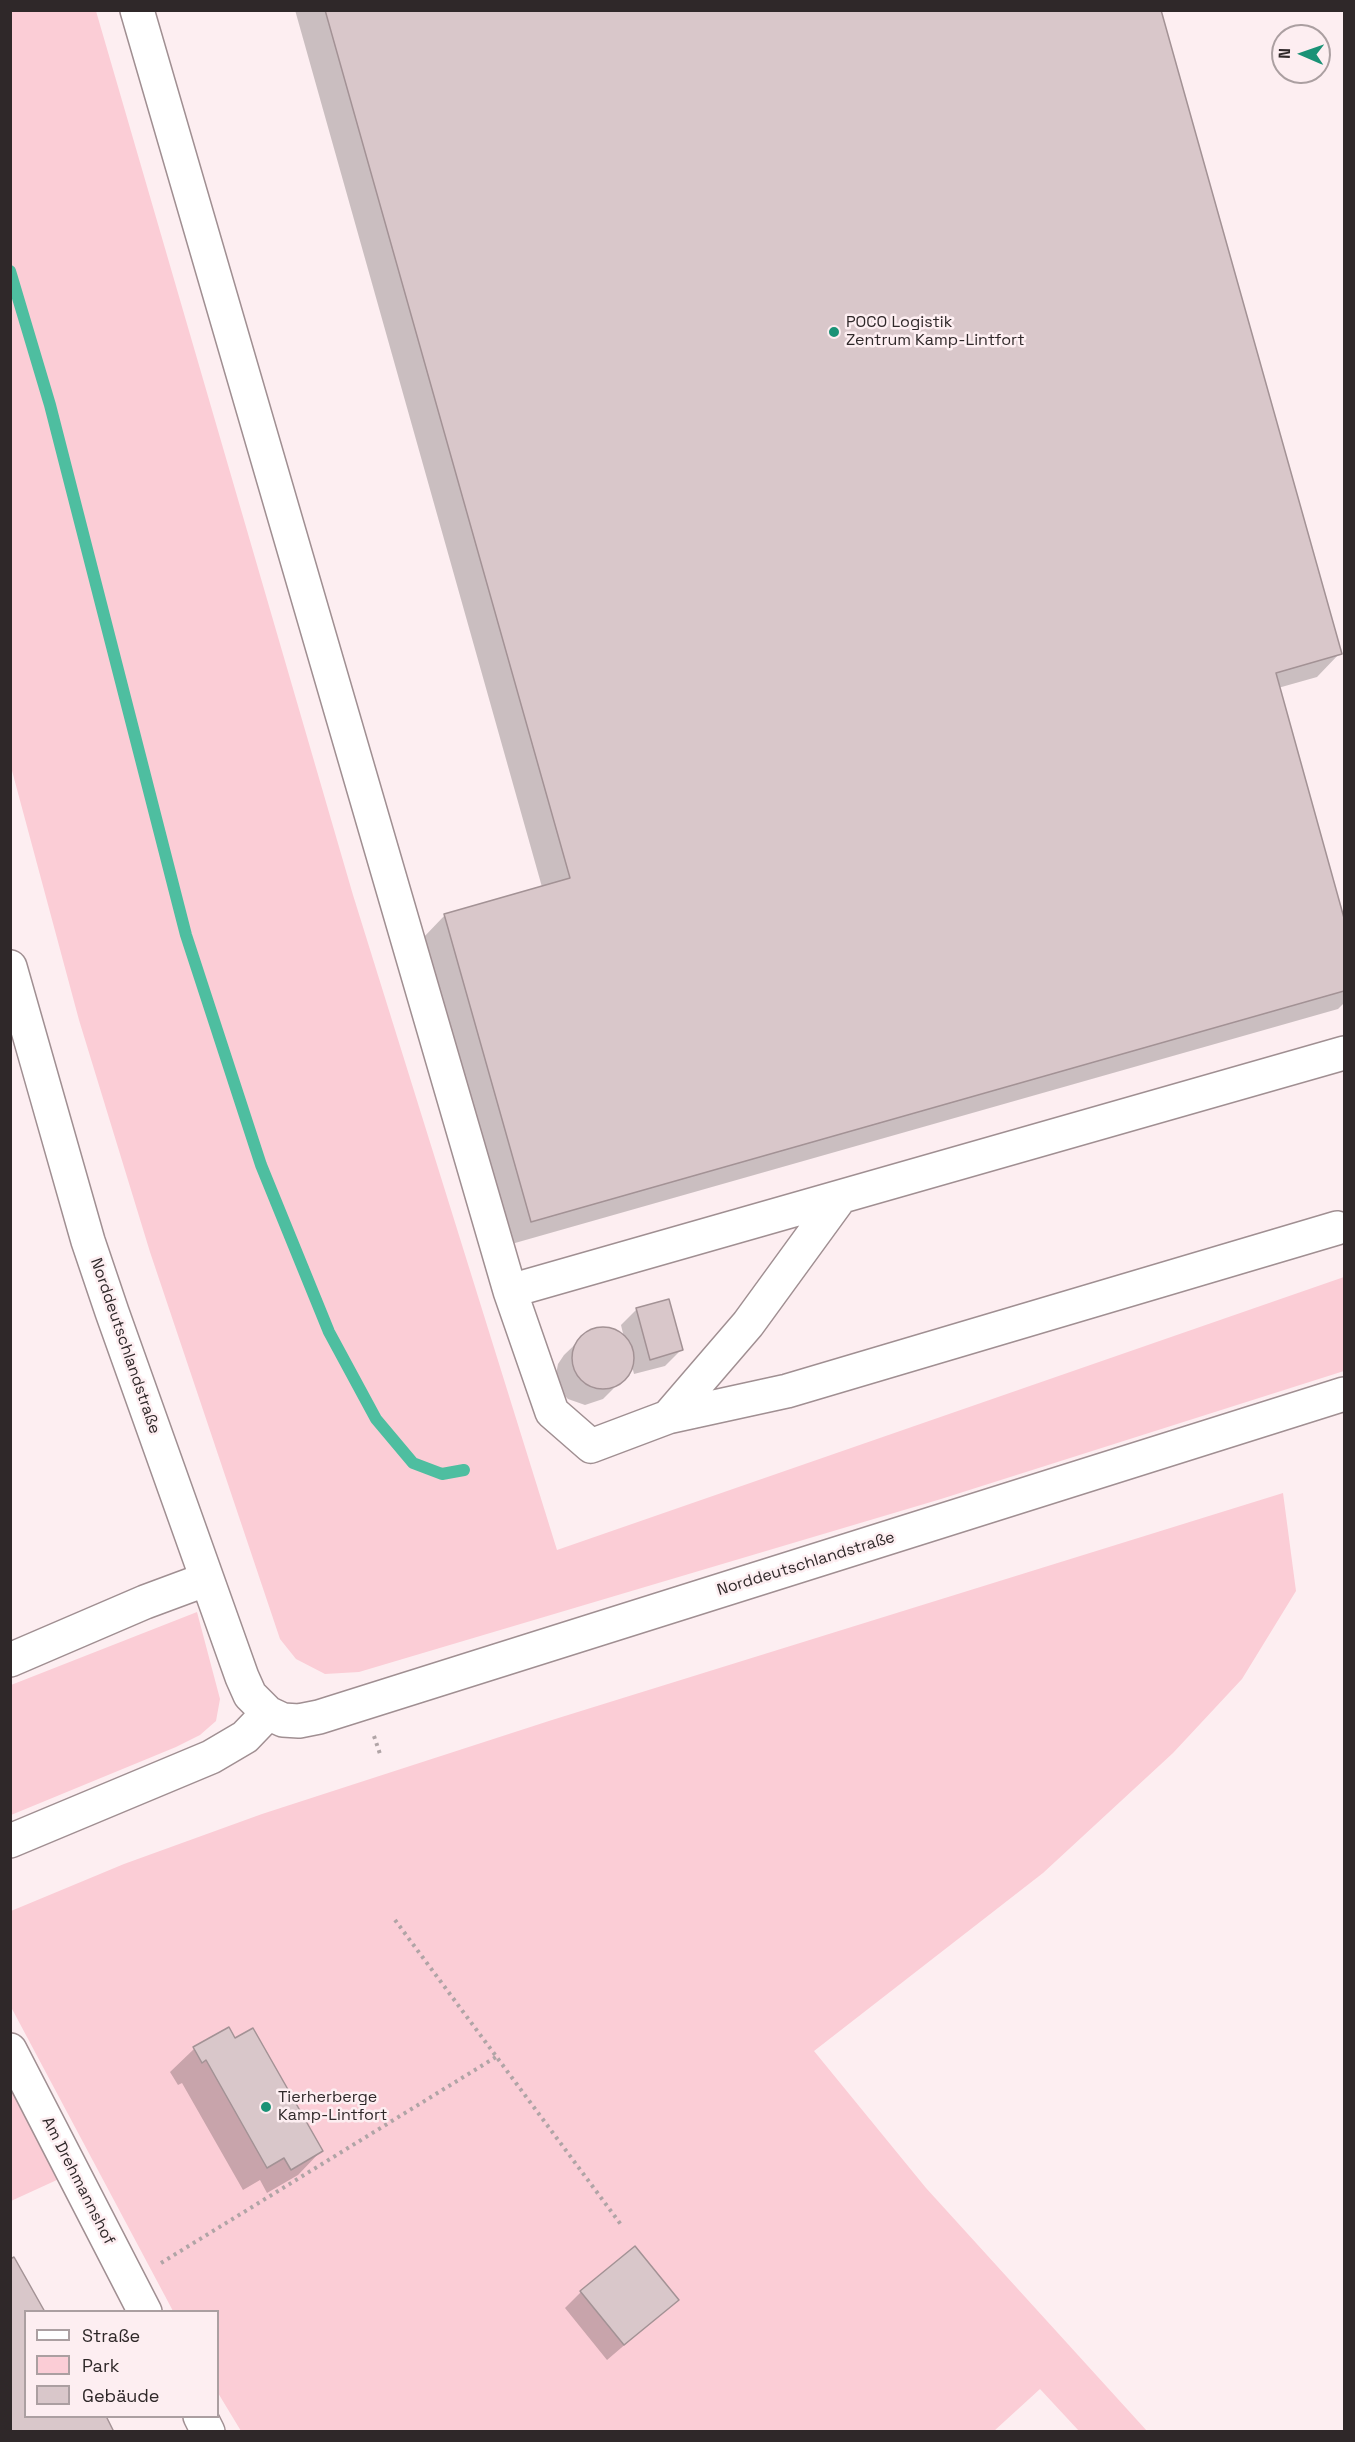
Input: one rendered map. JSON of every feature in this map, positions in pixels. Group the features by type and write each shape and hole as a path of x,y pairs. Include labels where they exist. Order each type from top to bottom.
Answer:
{"street":[{"path":"137,10 510,1291 552,1412 591,1446 668,1417 788,1391 1337,1228"},
{"name":"Norddeutschlandstraße","path":"10,967 88,1241 207,1579 250,1695 268,1713 284,1720 299,1721 319,1717 1344,1394"},
{"path":"510,1291 839,1199 1344,1053"},
{"path":"668,1417 748,1324 839,1199"},
{"path":"10,1660 144,1602 207,1579"},
{"path":"10,1841 211,1757 245,1737 268,1713"},
{"name":"Am Drehmannshof","path":"10,2050 144,2310"},
{"path":"201,2418 208,2432"}],"path":[{"path":"395,1920 622,2226"},
{"path":"130,2282 496,2057"}],"green space":[{"path":"10,11 96,11 353,895 557,1550 1344,1277 1344,1371 941,1499 359,1672 325,1674 296,1659 280,1639 150,1252 79,1020 11,767"},
{"path":"1283,1493 1296,1591 1242,1679 1173,1753 1043,1873 814,2051 926,2188 1147,2431 1079,2431 1040,2389 994,2431 241,2431 219,2395 219,2310 172,2310 11,2007 11,1911 124,1864 262,1814 552,1720"},
{"path":"197,1612 220,1699 216,1721 200,1735 176,1747 11,1815 11,1685"},
{"path":"10,2084 59,2179 11,2201 10,2200"}],"building":[{"name":"POCO Logistik Zentrum Kamp-Lintfort","path":"325,10 1161,10 1342,654 1276,673 1344,918 1344,991 531,1222 444,914 570,878"},
{"path":"669,1299 683,1350 650,1360 636,1308"},
{"path":"603,1327 615,1329 625,1336 632,1346 634,1358 632,1370 625,1380 615,1387 603,1389 591,1387 581,1380 574,1370 572,1358 574,1346 581,1336 591,1329"},
{"name":"Tierherberge Kamp-Lintfort","path":"229,2027 235,2038 253,2028 323,2151 291,2170 284,2158 267,2168 206,2060 202,2063 193,2047"},
{"path":"635,2246 679,2300 624,2345 580,2291"},
{"path":"14,2257 44,2310 24,2310 24,2418 107,2418 114,2432 10,2432 10,2259"}],"waterway":[{"path":"10,271 50,405 186,935 261,1165 329,1332 376,1419 413,1463 442,1474 464,1470"}],"place":[{"name":"POCO Logistik Zentrum Kamp-Lintfort","path":"834,332"},
{"name":"Tierherberge Kamp-Lintfort","path":"266,2107"}]}
